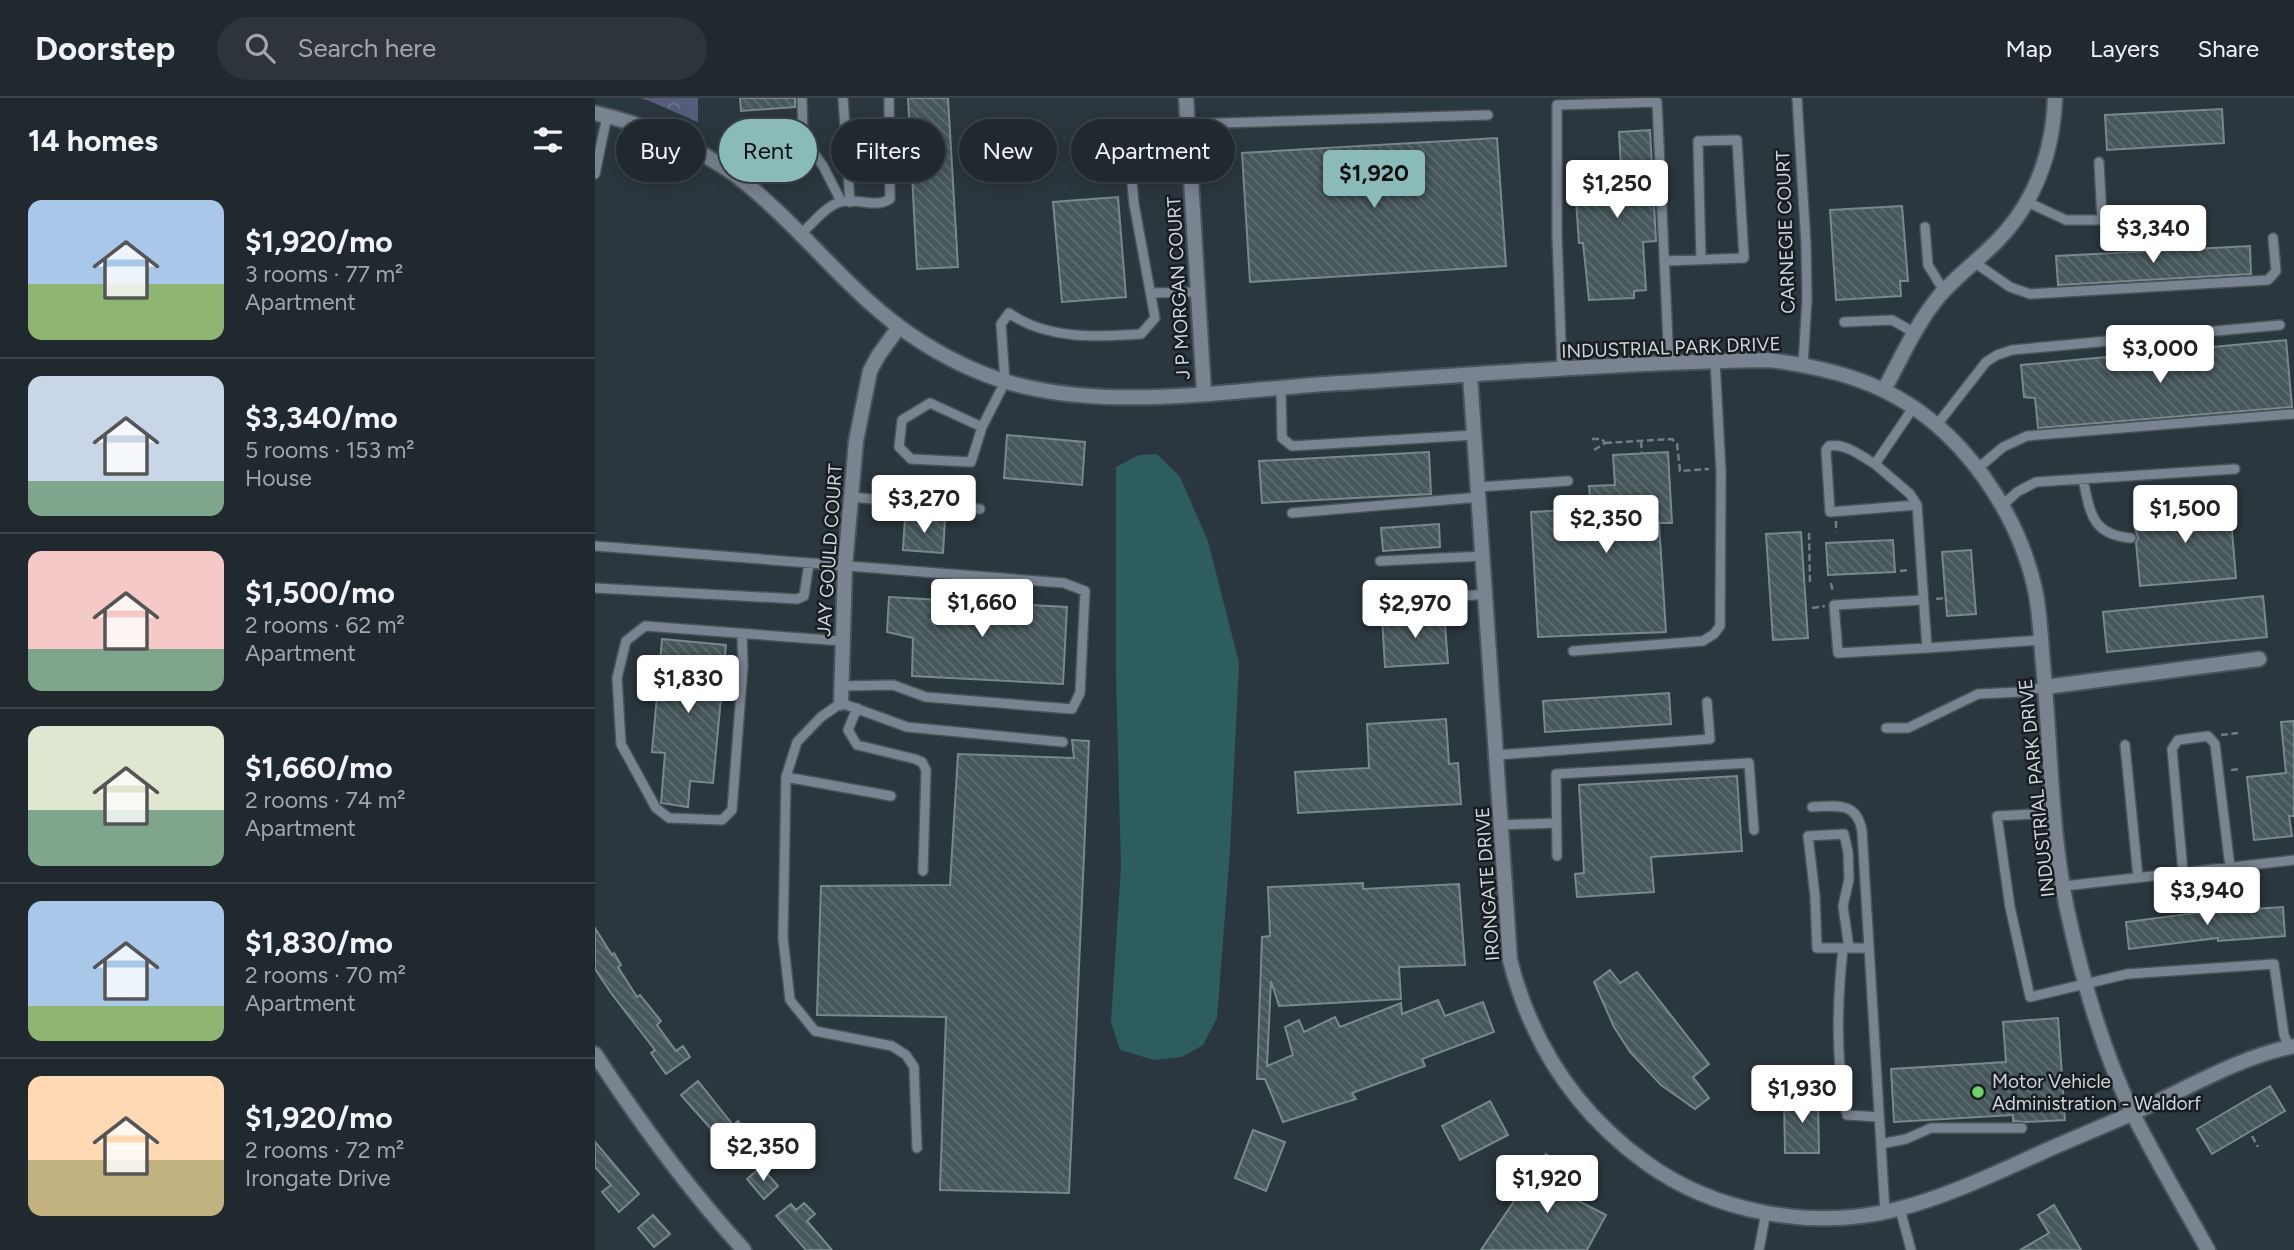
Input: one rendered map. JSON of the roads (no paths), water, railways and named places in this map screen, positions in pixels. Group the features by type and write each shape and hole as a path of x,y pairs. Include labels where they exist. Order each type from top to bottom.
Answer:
{"street":[{"name":"J P MORGAN COURT","path":"1186,98 1188,119"},
{"path":"1884,390 1915,333 1944,291 1999,240 2027,202 2045,164 2055,98"},
{"name":"INDUSTRIAL PARK DRIVE","path":"601,115 671,139 719,165 763,199 869,302 899,327 949,359 1005,382 1051,393 1155,396 1563,369 1769,360 1850,377 1884,390 1913,408 1936,426 1977,469 2002,506 2030,570 2041,640 2054,813 2064,886 2086,985 2099,1030 2133,1113 2209,1250"},
{"name":"J P MORGAN COURT","path":"1191,182 1204,393"},
{"name":"JAY GOULD COURT","path":"841,703 845,566 856,441 866,382 878,356 899,327"},
{"name":"IRONGATE DRIVE","path":"1470,375 1510,960 1524,1007 1542,1048 1559,1075 1598,1124 1658,1172 1701,1195 1725,1204 1808,1217 1853,1216 1892,1210 1991,1175 2133,1113 2238,1063 2292,1047"},
{"path":"2045,687 2259,659"},
{"path":"595,1054 641,1124 699,1199 744,1250"}],"lane":[{"path":"802,98 803,138 845,202"},
{"path":"843,98 845,202"},
{"path":"801,234 826,211 845,202 883,203 890,199 889,98"},
{"name":"CARNEGIE COURT","path":"1797,98 1806,244 1807,299 1803,365"},
{"path":"2055,98 2065,98"},
{"path":"1563,369 1557,236 1557,106 1657,102 1669,364"},
{"path":"595,174 601,115"},
{"path":"1235,123 1488,115"},
{"path":"1666,261 1701,260 1744,258 1738,140 1698,141 1701,260"},
{"path":"2099,162 2102,220"},
{"path":"982,427 930,403 902,420 899,447 911,460 971,463 982,427 1005,382 1001,324 1009,313 1022,323 1088,337 1141,334 1155,318 1132,182"},
{"path":"2027,202 2066,220 2165,218"},
{"path":"1925,227 1928,265 1944,291"},
{"path":"1974,262 2010,287 2030,294 2268,280 2276,271 2273,238"},
{"path":"1151,293 1197,292"},
{"path":"1844,322 1892,320 1915,333"},
{"path":"1936,426 1986,362 1997,355 2012,351 2280,326"},
{"path":"1573,651 1703,641 1720,626 1721,472 1715,361"},
{"path":"1281,388 1282,438 1292,446 1475,435"},
{"path":"1875,464 1913,408"},
{"path":"1977,469 2003,447 2027,436 2292,414"},
{"path":"1917,505 1831,512 1826,450 1834,444 1875,464 1910,494 1917,505 1928,600 1927,648"},
{"path":"2002,506 2026,486 2036,482 2235,469"},
{"path":"2083,479 2091,513 2099,527 2115,537 2131,538"},
{"path":"1292,513 1568,481"},
{"path":"851,497 980,509"},
{"path":"595,546 1064,583 1084,592 1080,693 1072,709 926,697 893,685 841,686"},
{"path":"1380,561 1484,556"},
{"path":"595,588 797,599 804,596 809,563"},
{"path":"1370,604 1487,594"},
{"path":"1928,600 1834,605 1838,653 2041,640"},
{"path":"742,635 743,666 732,810 722,820 669,818 656,808 621,744 617,678 626,641 645,626 842,641"},
{"path":"1886,728 1908,728 1978,694 2019,692 2045,687"},
{"path":"1497,755 1710,739 1707,702"},
{"path":"916,1148 914,1067 905,1055 892,1046 815,1031 790,1000 783,938 786,777 797,742 821,717 841,703 907,727 1063,742"},
{"path":"857,708 848,730 857,745 915,759 922,762 926,770 923,871"},
{"path":"2183,872 2172,749 2178,740 2208,736 2215,744 2230,867"},
{"path":"2125,745 2138,877"},
{"path":"1557,856 1556,774 1749,763 1754,830"},
{"path":"786,777 891,796"},
{"path":"1812,807 1839,806 1850,809 1860,821 1881,1144 1892,1210 1911,1250"},
{"path":"2054,813 1997,816 2010,907 2030,997 2127,974 2274,964 2284,1035 2292,1047"},
{"path":"1501,825 1555,823"},
{"path":"1868,948 1846,948 1817,948 1815,896 1808,836 1845,834 1849,879 1843,906 1846,948 1840,975 1839,1054 1844,1099 1847,1115 1879,1117"},
{"path":"2064,886 2294,860"},
{"path":"1881,1144 1906,1139 1931,1128 2022,1128"},
{"path":"1759,1250 1766,1212"}],"place":[{"name":"Motor Vehicle Administration - Waldorf","path":"1978,1092"}]}
